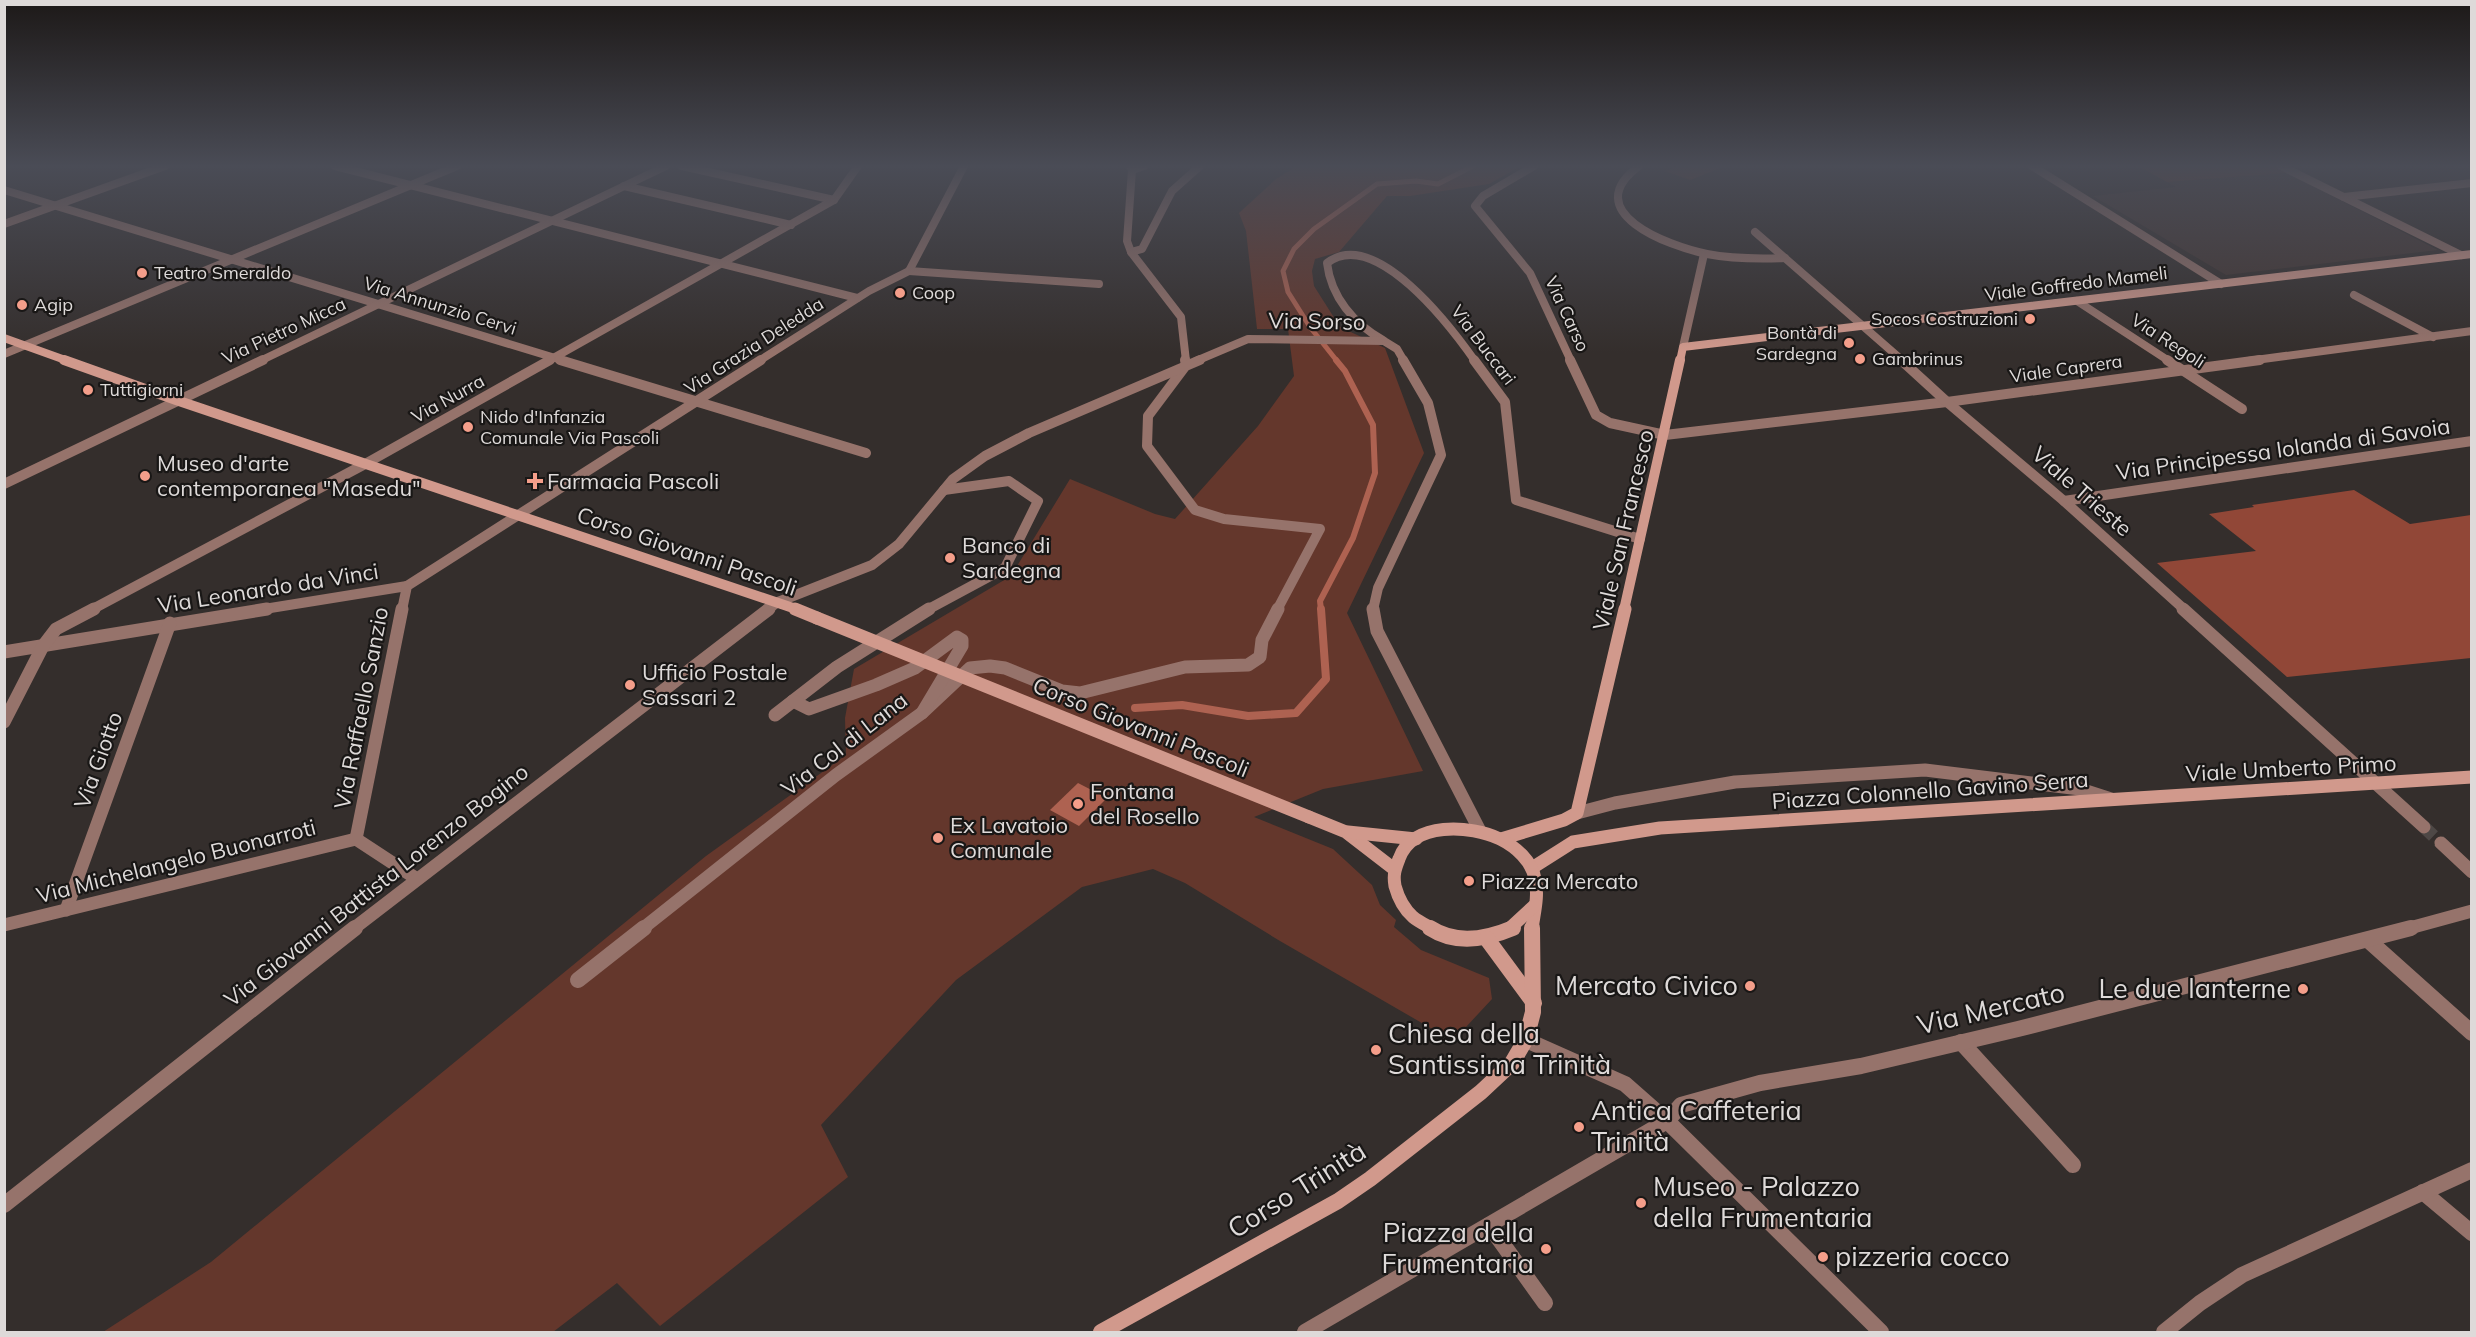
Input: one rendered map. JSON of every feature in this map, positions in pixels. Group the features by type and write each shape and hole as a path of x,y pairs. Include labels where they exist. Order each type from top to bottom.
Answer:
{"main road":[{"name":"Viale Goffredo Mameli","path":"1683,347 2472,254"},
{"name":"Corso Giovanni Pascoli","path":"4,338 176,400 778,602 1346,832 1416,840"},
{"name":"Viale San Francesco","path":"1577,813 1665,435 1683,347"},
{"name":"Viale Umberto Primo","path":"2113,800 2472,777"},
{"name":"Piazza Colonnello Gavino Serra","path":"1532,868 1573,842 1660,828 2113,800"},
{"name":"Piazza Colonnello Gavino Serra","path":"1502,839 1564,820 1577,813"},
{"path":"1526,1040 1534,1003 1530,936 1538,887 1532,868 1520,852 1502,839 1480,831 1457,828 1435,831 1416,840 1402,853 1394,869 1394,887 1402,905 1417,921 1438,933 1454,937 1487,939 1508,932 1526,921 1535,904"},
{"name":"Corso Giovanni Pascoli","path":"1346,832 1394,869"},
{"path":"1487,939 1534,1003"},
{"name":"Corso Trinità","path":"1101,1332 1347,1195 1507,1070 1526,1040"}],"street":[{"name":"Via Annunzio Cervi","path":"129,228 866,453"},
{"path":"4,354 306,228"},
{"name":"Via Pietro Micca","path":"4,484 538,228"},
{"path":"577,228 857,298"},
{"name":"Via Nurra","path":"4,722 43,646 56,629 365,464 785,228"},
{"path":"931,228 909,271 1099,284"},
{"path":"922,713 970,668 990,666 1005,668 1062,691 1080,693 1185,667 1248,665 1260,657 1262,640 1320,529 1224,519 1195,510 1147,446 1148,416 1186,365 1181,317 1131,252 1127,241 1128,228"},
{"path":"1131,252 1142,249 1153,228"},
{"name":"Via Carso","path":"1492,228 1530,273 1596,415 1610,423 1665,435"},
{"path":"1641,228 1689,250 1704,254 1750,259 1785,258"},
{"path":"2132,228 2221,284"},
{"path":"2407,228 2461,255"},
{"name":"Viale Trieste","path":"1755,232 1864,326 1947,402 2064,501 2424,827"},
{"name":"Via Buccari","path":"1384,341 1359,325 1337,292 1327,274 1328,263 1335,256 1354,254 1378,262 1444,318 1505,402 1516,500 1640,539"},
{"name":"Viale San Francesco","path":"1683,347 1704,254"},
{"name":"Via Grazia Deledda","path":"519,516 857,298 909,271"},
{"path":"2354,295 2433,337"},
{"name":"Via Regoli","path":"2077,301 2242,410"},
{"name":"Viale Caprera","path":"1665,435 1947,402 2472,331"},
{"name":"Via Sorso","path":"778,602 872,565 899,544 953,479 985,456 1029,433 1186,365 1248,339 1384,341 1397,349 1428,403 1441,455 1378,588 1373,611 1377,631 1480,831"},
{"name":"Via Principessa Iolanda di Savoia","path":"2064,501 2472,441"},
{"path":"775,715 837,667 909,620 1005,568 1038,501 1009,481 944,490"},
{"name":"Via Leonardo da Vinci","path":"4,652 407,586 519,516"},
{"name":"Via Raffaello Sanzio","path":"356,839 407,586"},
{"name":"Via Giovanni Battista Lorenzo Bogino","path":"4,1205 417,879 778,602"},
{"name":"Via Giotto","path":"66,910 170,623"},
{"name":"Via Col di Lana","path":"578,980 836,775 922,713 962,645 962,640 957,637 943,644 917,666 809,709 793,701"},
{"name":"Piazza Colonnello Gavino Serra","path":"1577,813 1615,803 1735,782 1925,770 2080,789 2113,800"},
{"path":"356,839 417,879"},
{"name":"Via Michelangelo Buonarroti","path":"4,925 356,839"},
{"path":"2441,843 2472,872"},
{"name":"Via Mercato","path":"1305,1332 1667,1121 1681,1105 1760,1083 1862,1066 1961,1042 2368,940 2472,911"},
{"path":"2368,940 2472,1032"},
{"path":"1526,1040 1625,1084 1667,1121 1881,1332"},
{"path":"1961,1042 2073,1165"},
{"path":"2164,1332 2200,1303 2242,1275 2472,1170"},
{"path":"2423,1192 2472,1233"},
{"path":"1489,1225 1545,1303"}],"shaded area":[{"path":"1245,228 1359,228 1339,252 1315,259 1312,271 1314,286 1340,327 1385,348 1424,453 1347,613 1423,771 1323,789 1254,817 1333,849 1372,885 1380,905 1396,920 1394,927 1421,950 1489,978 1492,999 1453,1041 1185,883 1153,869 1082,887 956,980 821,1125 848,1177 660,1326 617,1283 553,1332 103,1332 211,1262 706,856 846,755 845,718 854,669 1011,576 1070,479 1155,514 1175,519 1258,426 1294,376 1288,329 1257,329"},
{"path":"2148,228 2396,228 2438,250 2226,275"},
{"path":"2354,490 2410,524 2471,515 2471,658 2287,677 2157,563 2256,551 2209,514 2254,507 2252,505"},
{"name":"Fontana del Rosello","path":"1078,783 1107,798 1079,826 1050,810"}],"waterway":[{"path":"1315,228 1294,249 1283,271 1288,292 1310,327 1337,361"},
{"path":"1321,610 1320,601 1353,538 1375,473 1373,425 1345,371 1336,360"},
{"path":"1135,708 1182,705 1248,716 1296,713 1326,679 1321,609"}],"tunnel":[{"path":"2424,827 2441,843"}],"place":[{"name":"Teatro Smeraldo","path":"142,273"},
{"name":"Coop","path":"900,293"},
{"name":"Agip","path":"22,305"},
{"name":"Socos Costruzioni","path":"2030,319"},
{"name":"Bontà di Sardegna","path":"1849,343"},
{"name":"Gambrinus","path":"1860,359"},
{"name":"Tuttigiorni","path":"88,390"},
{"name":"Nido d'Infanzia Comunale Via Pascoli","path":"468,427"},
{"name":"Museo d'arte contemporanea \"Masedu\"","path":"145,476"},
{"name":"Farmacia Pascoli","path":"535,481"},
{"name":"Banco di Sardegna","path":"950,558"},
{"name":"Ufficio Postale Sassari 2","path":"630,685"},
{"name":"Fontana del Rosello","path":"1078,804"},
{"name":"Ex Lavatoio Comunale","path":"938,838"},
{"name":"Piazza Mercato","path":"1469,881"},
{"name":"Mercato Civico","path":"1750,986"},
{"name":"Le due lanterne","path":"2303,989"},
{"name":"Chiesa della Santissima Trinità","path":"1376,1050"},
{"name":"Antica Caffeteria Trinità","path":"1579,1127"},
{"name":"Museo - Palazzo della Frumentaria","path":"1641,1203"},
{"name":"Piazza della Frumentaria","path":"1546,1249"},
{"name":"pizzeria cocco","path":"1823,1257"}]}
